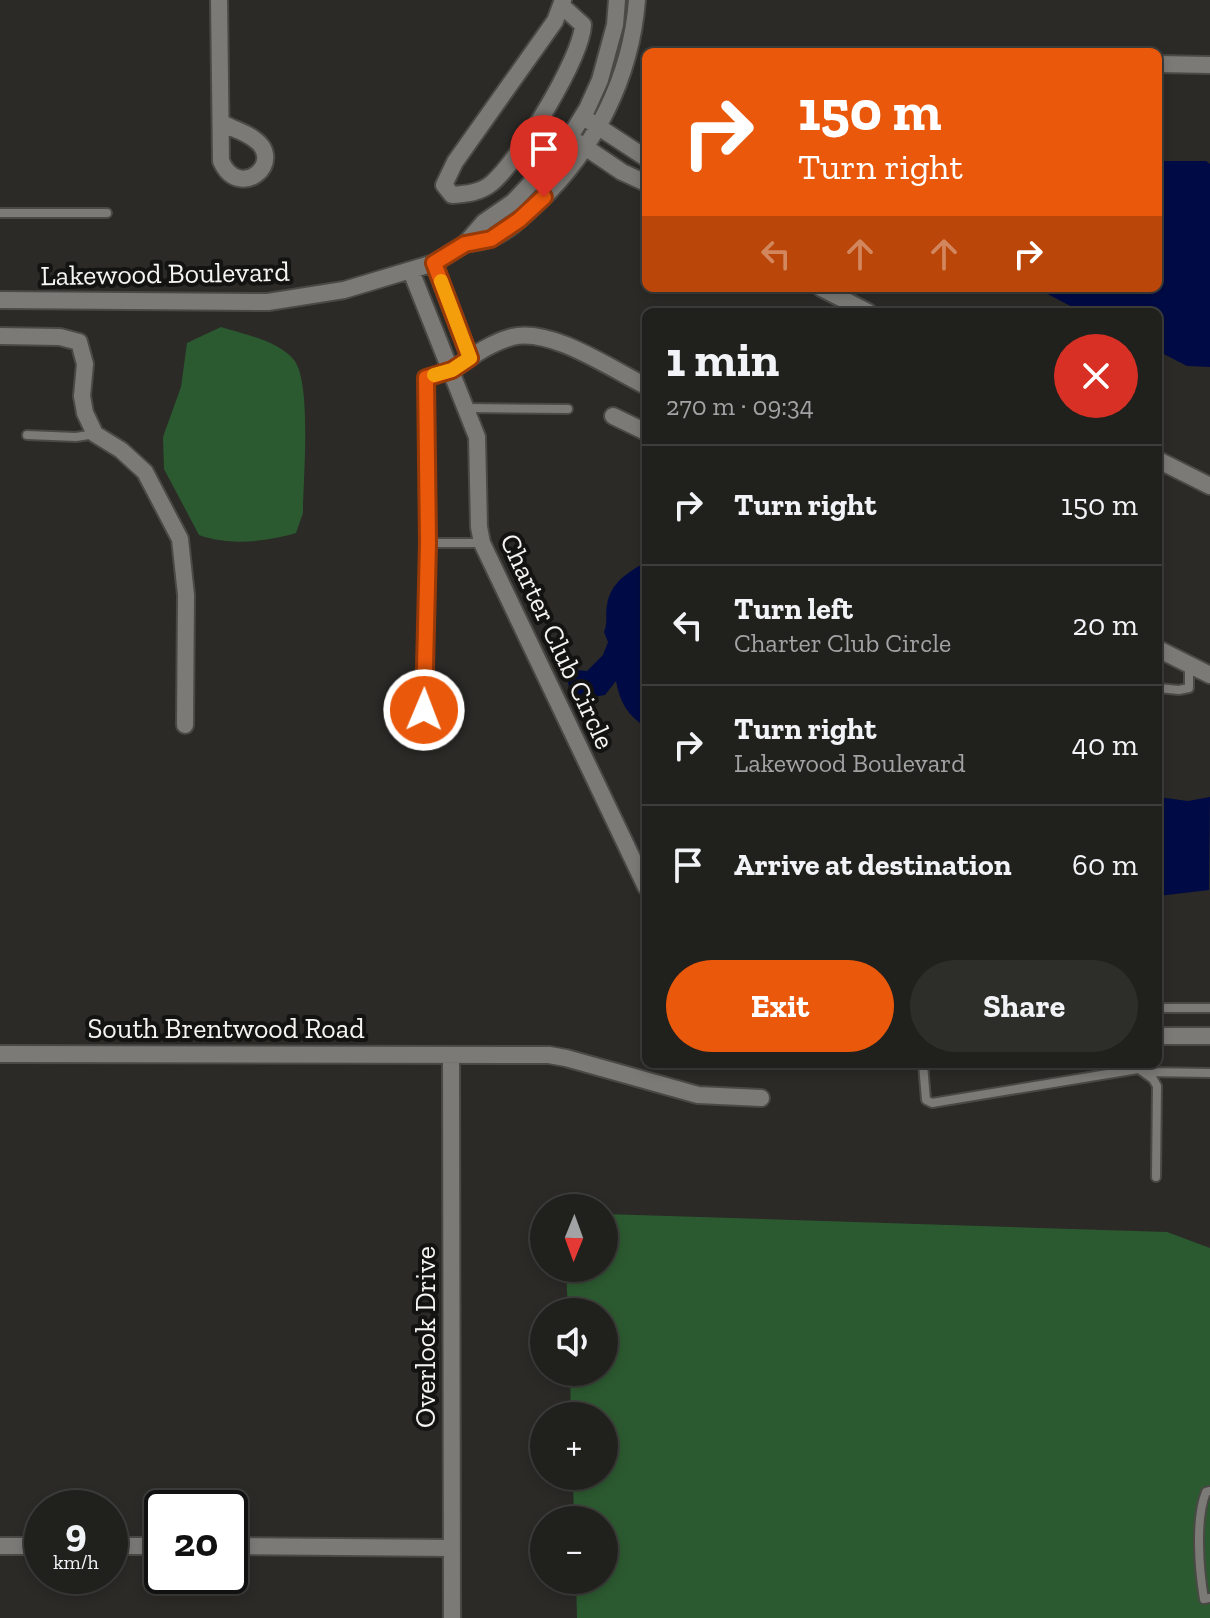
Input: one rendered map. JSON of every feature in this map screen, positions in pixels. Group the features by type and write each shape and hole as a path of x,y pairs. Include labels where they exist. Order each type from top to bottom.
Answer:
{"street":[{"path":"219,0 221,122"},
{"name":"Lakewood Boulevard","path":"0,300 268,302 344,290 434,263 465,244 484,222 513,202 550,166 582,117 606,62 617,0"},
{"name":"Lakewood Boulevard","path":"465,244 491,239 519,220 557,184 585,148 599,127 621,76 631,42 637,0"},
{"path":"562,2 583,25 582,40 566,76 515,155 491,184 471,194 452,195 444,185 455,162 555,21 562,2"},
{"path":"1162,64 1210,65"},
{"path":"582,117 642,155"},
{"path":"570,137 622,172 642,181"},
{"path":"434,263 470,358"},
{"name":"Charter Club Circle","path":"411,271 477,437 482,543 642,882"},
{"path":"829,292 860,308"},
{"path":"452,370 480,350 511,337 529,335 545,337 642,384"},
{"path":"0,336 60,337 79,342 85,364 83,405 95,434 121,450 145,472 180,539 186,595 185,725"},
{"path":"613,416 642,430"},
{"path":"1162,462 1210,486"},
{"path":"1162,651 1210,675"},
{"path":"1162,1036 1210,1036"},
{"name":"South Brentwood Road","path":"0,1054 290,1053 560,1057 698,1095 761,1098"},
{"name":"Overlook Drive","path":"451,1056 452,1618"},
{"path":"0,1546 24,1546"},
{"path":"248,1546 451,1548"}],"lane":[{"path":"0,213 107,213"},
{"path":"424,710 428,543 426,378 452,370"},
{"path":"468,408 568,409"},
{"path":"27,435 76,437 95,434"},
{"path":"428,543 482,543"},
{"path":"1162,688 1189,688 1189,665"},
{"path":"1162,1008 1210,1008"},
{"path":"923,1068 926,1100 932,1103 1138,1068 1210,1073"},
{"path":"1138,1068 1157,1086 1156,1177"},
{"path":"1210,1491 1206,1492 1200,1505 1200,1535 1204,1599 1210,1598"}],"green space":[{"path":"221,327 279,348 294,360 300,372 305,410 305,457 303,513 296,533 248,542 223,541 199,535 164,469 163,437 181,387 187,343"},
{"path":"618,1214 1167,1232 1210,1248 1210,1618 577,1618 576,1594 618,1594 618,1506 574,1506 573,1490 618,1490 618,1402 571,1402 570,1386 618,1386 618,1298 567,1298 567,1282 618,1282"}],"shaded area":[{"path":"1162,161 1206,161 1210,164 1210,367 1187,366 1162,353 1162,308 1074,308 1044,292 1162,292"},
{"path":"642,564 642,724 625,707 616,681 605,695 587,698 570,694 566,669 587,671 603,655 608,642 604,632 609,597 626,574"},
{"path":"1210,797 1209,890 1162,896 1162,798 1188,801"}],"slow traffic":[{"path":"434,375 452,370 470,358 441,281"}],"route":[{"path":"424,710 428,543 426,378 452,370 470,358 434,263 465,244 491,239 519,220 544,197"}]}
